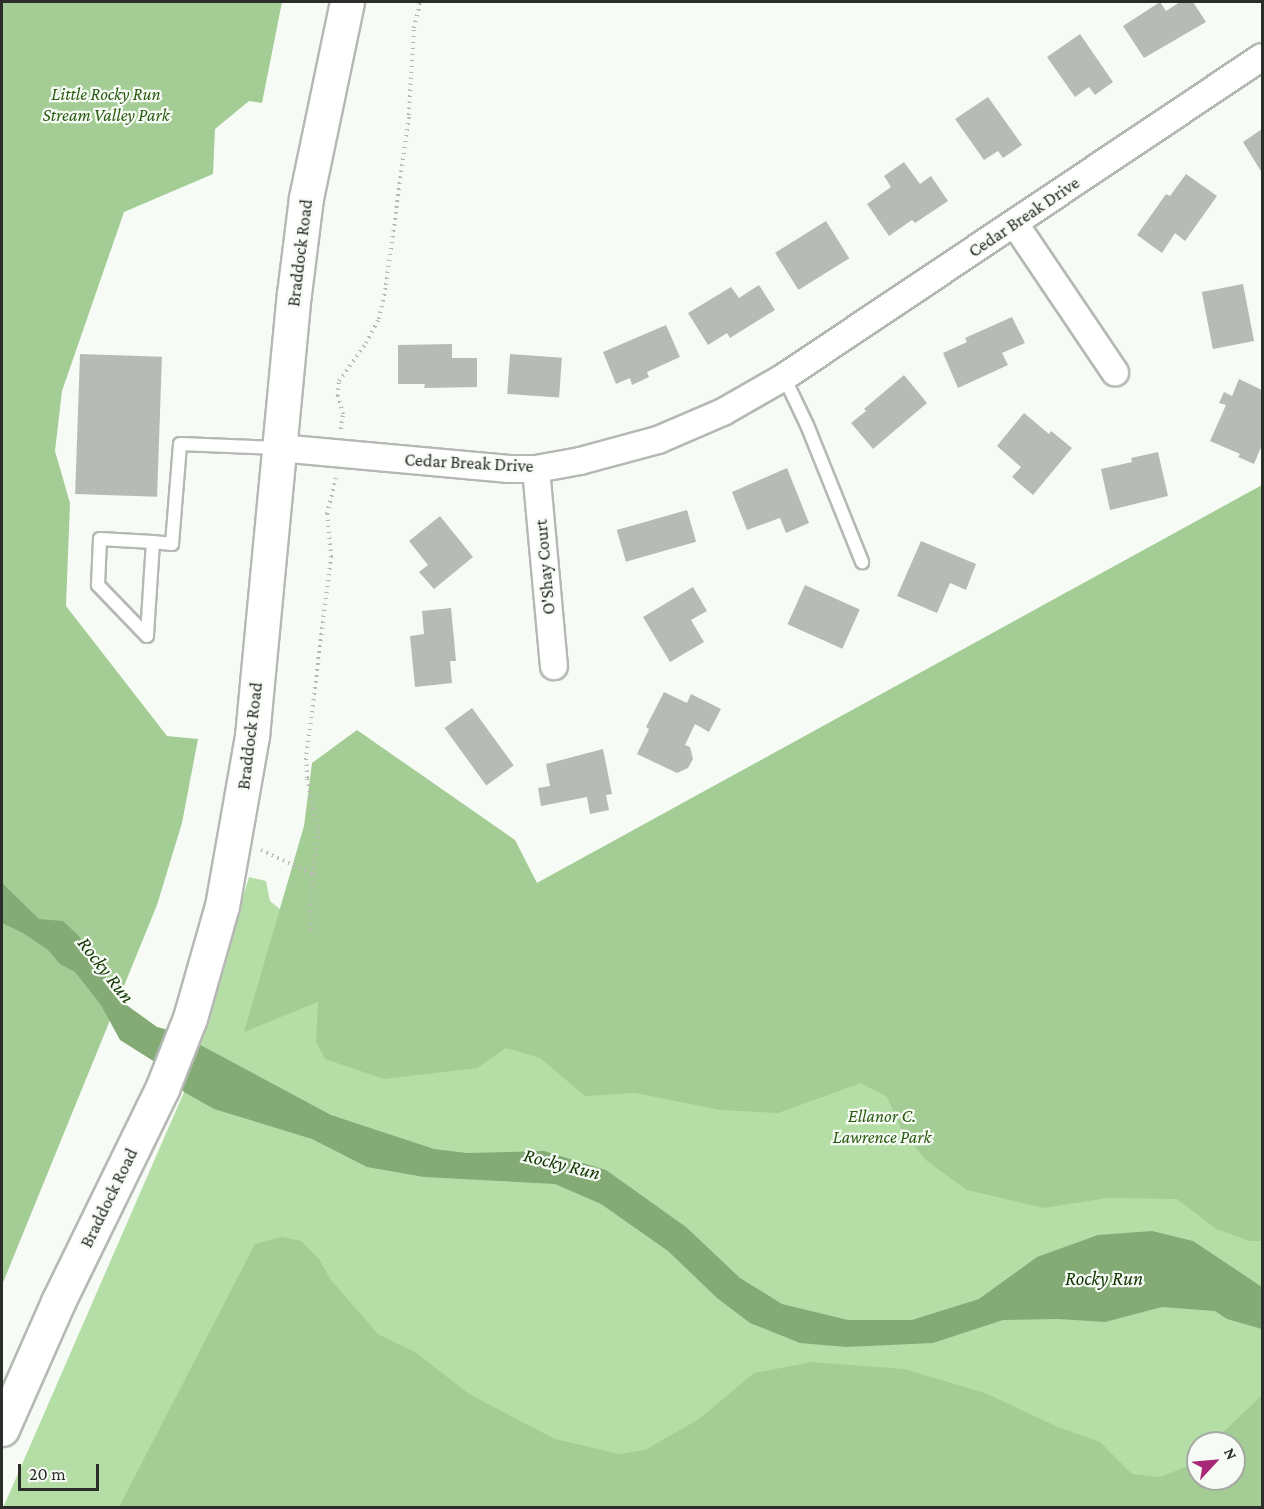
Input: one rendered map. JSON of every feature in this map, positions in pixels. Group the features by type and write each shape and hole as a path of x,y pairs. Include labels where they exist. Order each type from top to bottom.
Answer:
{"main road":[{"name":"Braddock Road","path":"2,1429 58,1302 162,1089 190,1018 222,906 245,786 253,726 279,448 306,198 347,2"}],"street":[{"name":"Cedar Break Drive","path":"279,448 498,468 536,469 580,461 658,440 723,412 784,376 1263,57"},
{"path":"1015,224 1115,372"},
{"name":"O'Shay Court","path":"536,469 554,666"}],"lane":[{"path":"784,376 807,425 862,562"},
{"path":"153,542 147,636 98,585 100,539 153,542 172,544 180,444 279,448"}],"path":[{"path":"310,930 313,874"}],"green space":[{"name":"Little Rocky Run Stream Valley Park","path":"2,2 282,2 262,103 249,101 215,129 213,174 124,212 62,391 55,451 70,503 66,606 167,736 198,739 182,823 157,905 2,1285"},
{"path":"1262,485 1262,1241 1250,1241 1216,1229 1177,1199 1108,1198 1044,1208 967,1190 927,1161 903,1133 887,1097 861,1083 778,1113 721,1110 635,1093 585,1096 540,1058 506,1048 477,1068 384,1079 325,1059 316,1041 318,1002 244,1032 304,826 312,763 357,730 515,840 537,883"},
{"name":"Ellanor C. Lawrence Park","path":"1262,486 1262,1507 3,1508 184,1092 249,877 266,881 270,901 322,943 537,883"},
{"path":"282,1237 301,1241 319,1259 331,1280 378,1334 415,1352 469,1394 555,1439 619,1454 645,1450 699,1419 754,1373 812,1362 904,1369 985,1393 1058,1427 1100,1442 1132,1474 1160,1477 1186,1467 1186,1491 1246,1491 1246,1431 1224,1431 1262,1395 1262,1507 119,1507 255,1244"}],"water":[{"name":"Rocky Run","path":"2,883 39,919 63,921 78,935 121,1001 157,1027 176,1032 331,1115 434,1149 467,1153 544,1151 606,1170 686,1227 740,1278 782,1304 848,1320 912,1320 979,1299 1037,1257 1098,1235 1152,1231 1193,1241 1262,1287 1262,1329 1227,1319 1215,1311 1162,1307 1105,1322 1058,1319 1003,1320 933,1343 846,1347 800,1343 750,1323 717,1298 668,1251 601,1204 555,1184 424,1177 367,1167 312,1139 214,1109 184,1092 166,1069 120,1040 101,1005 75,972 60,964 48,950 23,933 2,923"}],"building":[{"path":"1160,2 1166,11 1180,2 1193,2 1206,22 1144,58 1123,26"},
{"path":"1080,34 1113,82 1095,95 1089,87 1075,97 1047,57"},
{"path":"988,97 1022,145 1003,158 998,151 984,160 955,119"},
{"path":"1262,129 1262,173 1243,142"},
{"path":"904,162 920,184 931,176 948,201 915,223 912,220 889,236 867,204 891,187 884,176"},
{"path":"1186,174 1217,196 1185,241 1175,233 1162,253 1137,235 1166,194 1170,196"},
{"path":"826,221 849,258 798,290 775,253"},
{"path":"1243,284 1254,341 1213,349 1202,292"},
{"path":"759,285 775,310 730,338 727,333 708,345 688,313 731,287 739,298"},
{"path":"1012,317 1025,343 1002,353 1008,365 958,388 943,353 967,342 965,338"},
{"path":"666,325 680,357 647,372 649,377 632,385 630,378 616,384 603,352"},
{"path":"452,344 452,358 477,358 477,387 424,388 425,384 398,384 398,345"},
{"path":"80,354 162,357 157,497 75,494"},
{"path":"510,354 562,358 559,398 507,394"},
{"path":"904,375 927,403 873,449 851,423"},
{"path":"1239,379 1262,390 1262,445 1254,464 1238,457 1240,454 1210,441 1226,405 1219,403 1224,392 1232,396"},
{"path":"1024,413 1049,434 1051,431 1072,448 1033,495 1012,477 1021,467 997,446"},
{"path":"1158,452 1168,496 1110,510 1101,469 1132,462 1131,458"},
{"path":"787,468 809,523 786,533 780,518 747,530 732,492"},
{"path":"687,510 696,542 626,562 617,530"},
{"path":"440,516 473,557 434,589 419,572 428,565 409,541"},
{"path":"921,541 976,564 966,590 950,583 937,613 897,596"},
{"path":"805,585 860,609 842,649 788,624"},
{"path":"693,587 707,611 691,620 704,642 670,662 643,617"},
{"path":"451,608 456,661 450,661 452,683 415,687 410,636 424,634 422,611"},
{"path":"664,692 687,703 691,694 721,709 709,732 695,724 685,745 690,747 693,759 688,768 677,773 637,754 649,729 646,727"},
{"path":"472,708 514,765 486,785 444,728"},
{"path":"603,749 612,794 606,795 609,810 590,814 587,797 541,806 538,788 550,786 546,764"}]}
